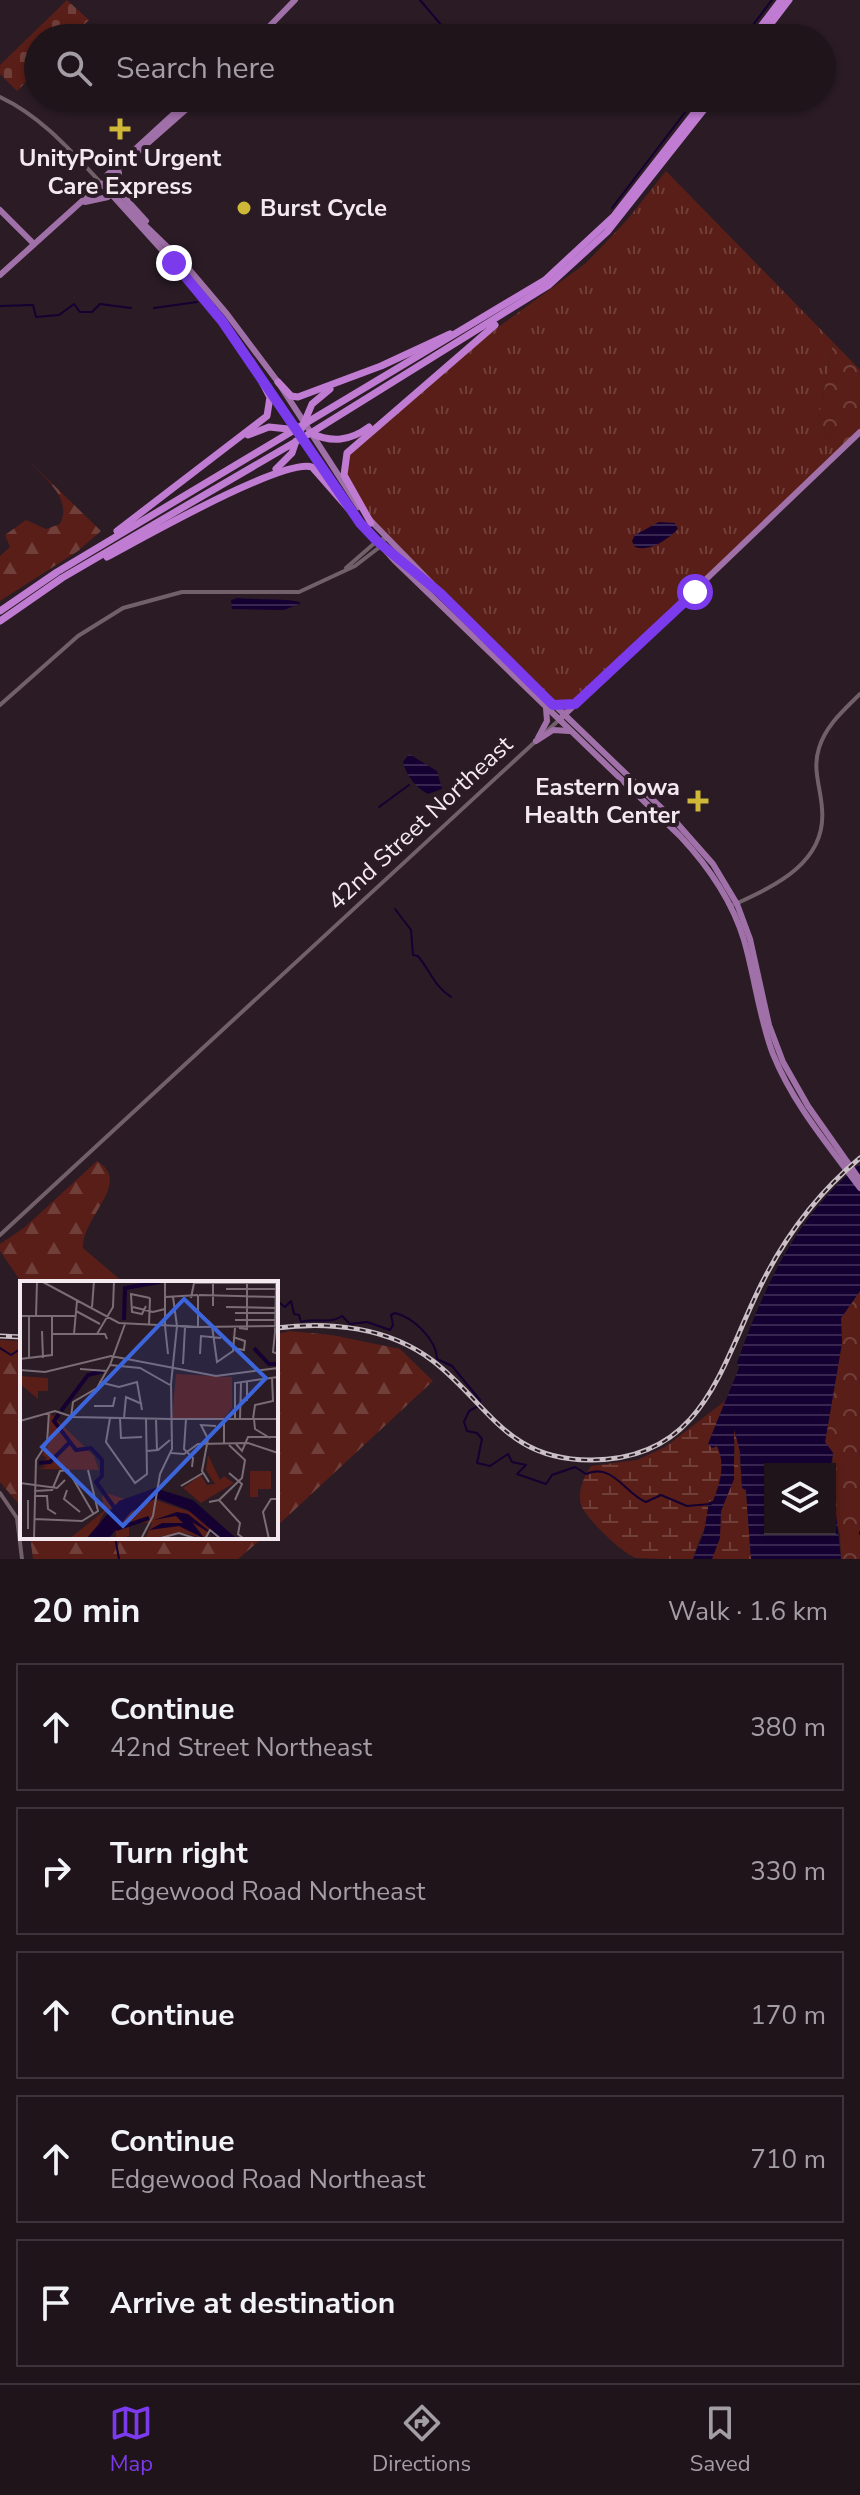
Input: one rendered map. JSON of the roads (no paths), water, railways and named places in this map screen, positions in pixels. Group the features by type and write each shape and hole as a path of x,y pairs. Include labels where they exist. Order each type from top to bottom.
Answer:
{"highway":[{"path":"763,24 781,0"},
{"path":"771,24 789,0"},
{"path":"57,572 545,280 592,240 695,112"},
{"path":"371,523 347,484 343,461 352,447 490,328 549,288 583,256 619,219 702,112"},
{"path":"0,621 38,593 510,311 583,256"},
{"path":"38,593 278,468 295,445 320,395 495,312"},
{"path":"0,611 140,516 267,416 270,397 251,361"},
{"path":"278,382 291,396 298,397 361,374"},
{"path":"200,469 254,432 282,427 303,429 335,440 357,435 421,386"},
{"path":"230,493 289,468 309,465 355,516"}],"main road":[{"path":"272,24 295,0"},
{"path":"104,182 107,175 176,112"},
{"path":"0,275 184,112"},
{"path":"124,166 115,186 152,231"},
{"path":"104,182 121,209"},
{"path":"104,182 195,275 278,382 355,516 696,843 734,905 750,939 783,1062 860,1188"},
{"path":"75,208 103,196 121,209 200,292 303,429 371,523 381,542 440,593 549,705 575,704 575,730"},
{"path":"0,210 34,244"},
{"name":"42nd Street Northeast","path":"562,717 860,432"},
{"path":"536,741 547,721 549,705"},
{"path":"536,741 560,729 575,730"},
{"path":"734,905 764,1027 778,1065 796,1099 860,1180"},
{"path":"754,983 763,996"}],"street":[{"path":"0,97 24,110"},
{"path":"27,112 57,136 104,182"},
{"path":"0,705 89,627 138,603 196,591 299,592 342,572 381,542"},
{"path":"734,905 788,877 811,853 822,827 816,775 818,748 834,720 860,694"},
{"name":"42nd Street Northeast","path":"0,1235 562,717"},
{"path":"0,1493 17,1518 22,1559"}],"waterway":[{"path":"420,0 440,24"},
{"path":"754,24 772,0"},
{"path":"612,208 685,112"},
{"path":"154,308 197,302"},
{"path":"0,306 33,305 36,317 59,315 74,304 80,312 92,312 100,304 131,308"},
{"path":"379,807 409,785"},
{"path":"395,909 411,930 413,955 418,956 451,997"},
{"path":"278,1302 285,1307 291,1301 294,1314 299,1315 301,1322 332,1320 342,1316 350,1324 367,1322 390,1330 393,1325 391,1315 395,1313 416,1324 433,1344 437,1359 452,1366 480,1400 480,1405 469,1411 464,1422 467,1431 477,1433 482,1439 477,1463 490,1466 508,1454 512,1462 526,1465 517,1474 546,1484 552,1475 575,1467 586,1474 595,1471 611,1475 646,1502 661,1495 687,1506 711,1504"},
{"path":"0,1348 11,1355 20,1349"},
{"path":"115,1539 119,1559"}],"railway":[{"path":"278,1328 337,1326 378,1334 433,1361 501,1427 539,1451 563,1458 592,1460 630,1455 661,1443 685,1425 704,1401 783,1247 818,1199 860,1158"},
{"path":"0,1336 20,1337"}],"place":[{"name":"UnityPoint Urgent Care Express","path":"120,129"},
{"name":"Burst Cycle","path":"244,208"},
{"name":"Eastern Iowa Health Center","path":"698,801"}]}
